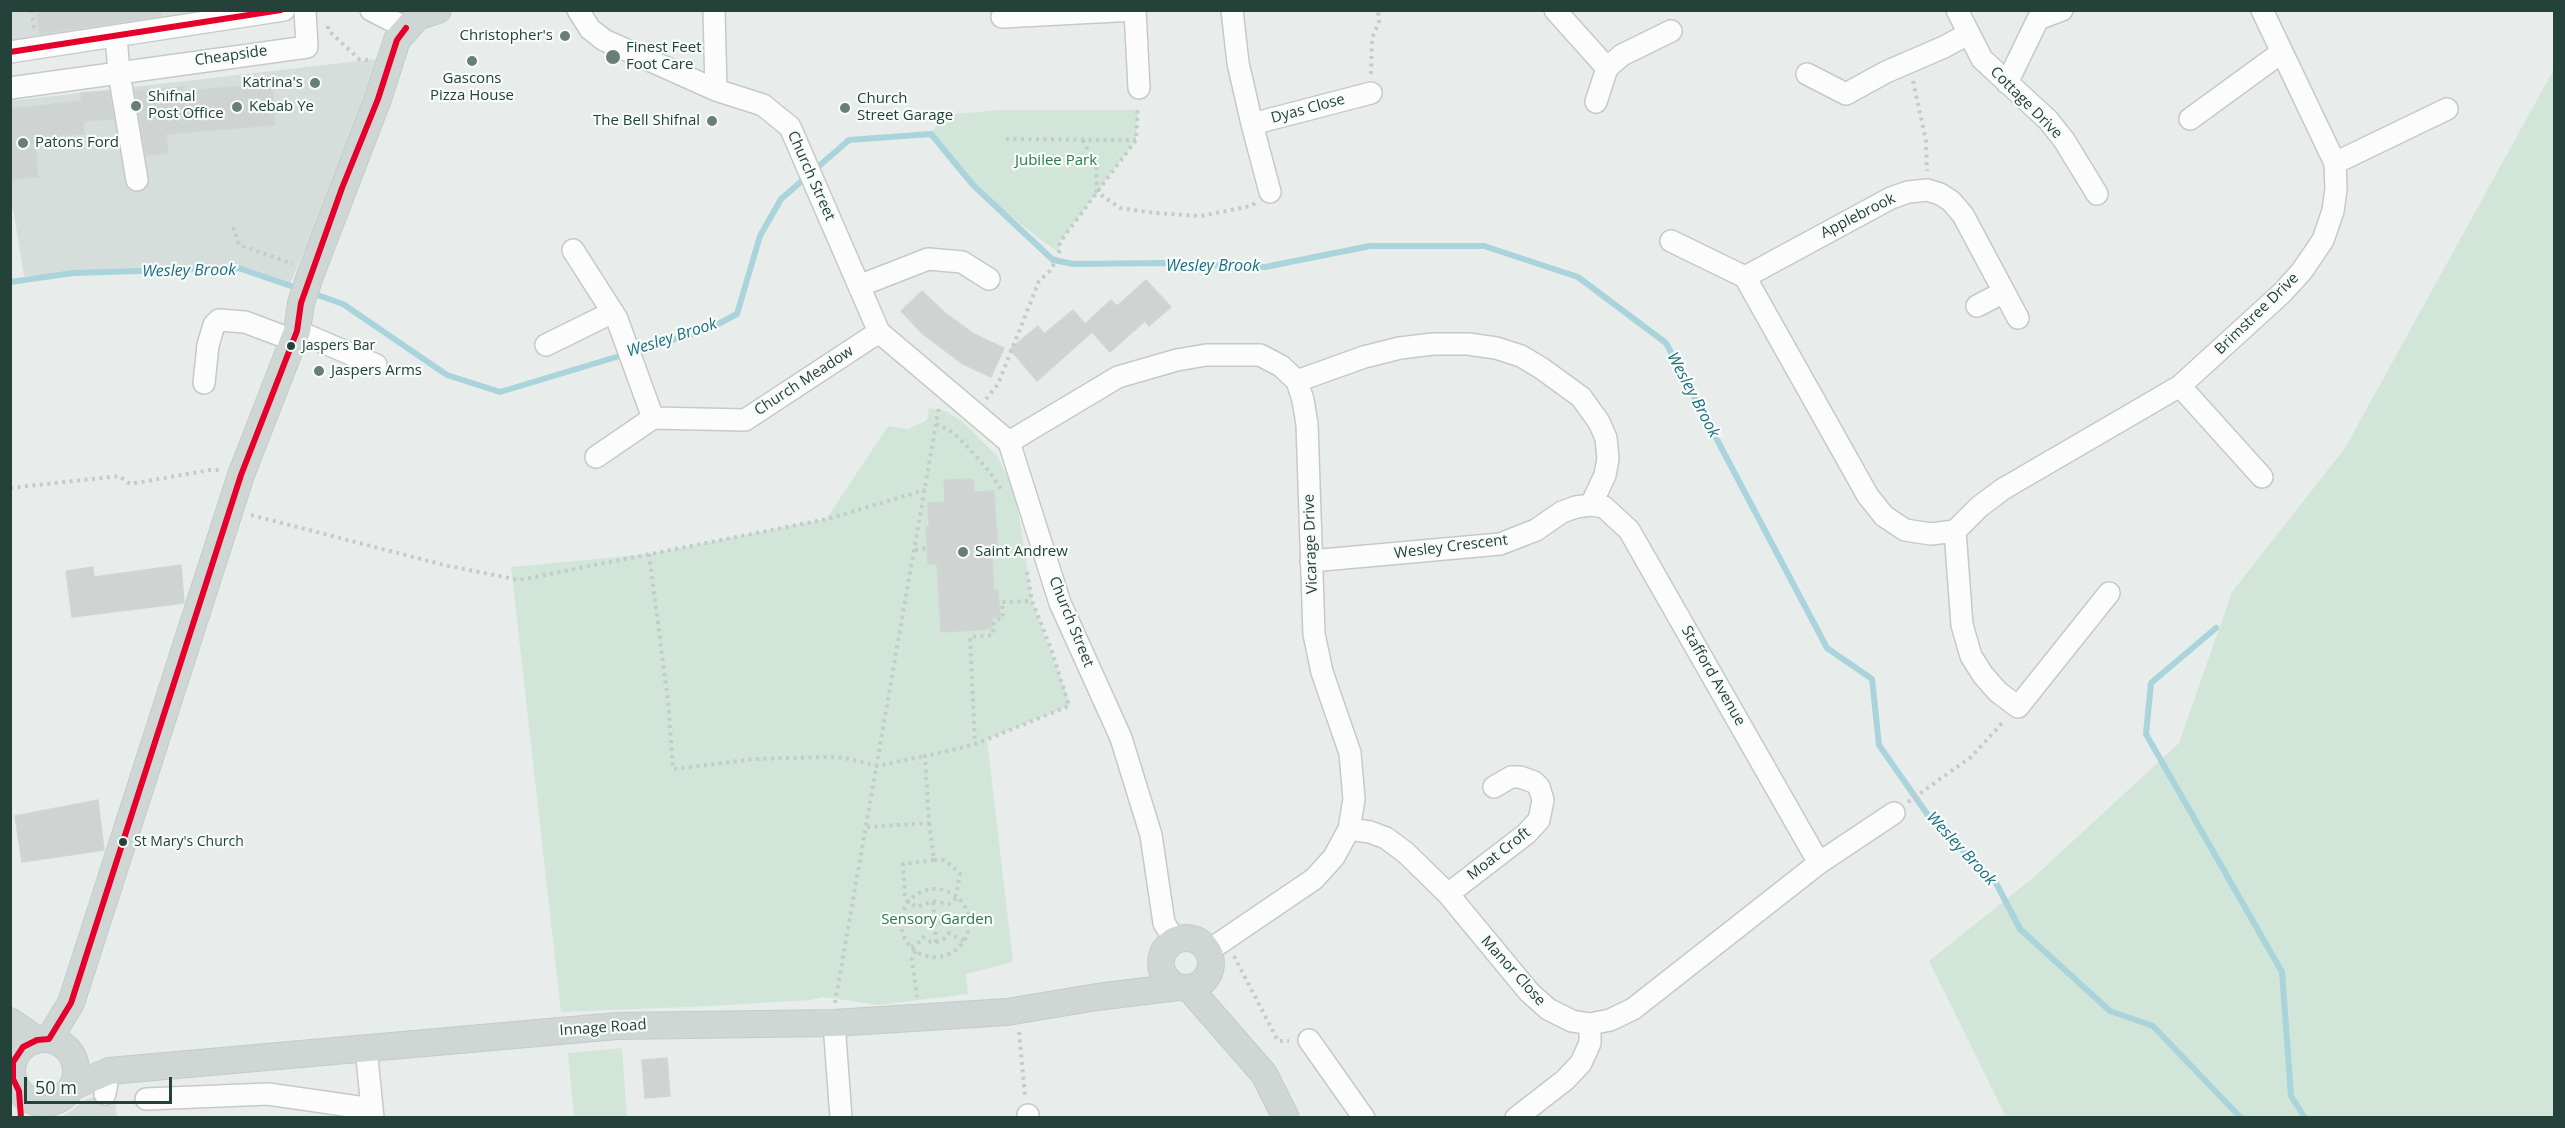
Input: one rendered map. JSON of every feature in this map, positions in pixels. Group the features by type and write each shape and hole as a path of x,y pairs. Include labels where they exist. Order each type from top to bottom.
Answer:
{"main road":[{"path":"57,1047 230,510 295,335 311,273 397,40 417,16 438,10"},
{"path":"1184,987 1202,982 1210,970 1217,945 1189,938 1177,940 1167,946 1161,963 1167,980 1184,987 1264,1074 1286,1118"},
{"path":"1097,997 1161,963"},
{"name":"Innage Road","path":"74,1086 366,1048 617,1026 834,1023 1018,1010 1097,997 1184,987"},
{"name":"Innage Road","path":"10,1021 57,1047 107,1083"},
{"path":"21,1118 13,1073 23,1047 57,1047"},
{"path":"13,1073 32,1102 47,1111 74,1086 77,1077 57,1047"}],"street":[{"path":"10,52 285,10"},
{"name":"Cheapside","path":"10,88 307,46 305,10"},
{"path":"371,10 406,28"},
{"name":"Church Street","path":"578,10 590,29 604,40 716,90 763,105 790,127 879,332 1009,442 1059,603 1121,738 1151,834 1164,923 1177,940"},
{"path":"714,10 716,90"},
{"path":"1002,17 1135,10 1139,88"},
{"name":"Dyas Close","path":"1233,10 1238,63 1252,124 1371,93"},
{"path":"1555,10 1607,68"},
{"name":"Cottage Drive","path":"1957,10 1982,59 2048,120 2064,140 2097,194"},
{"path":"2007,83 2038,19 2062,10"},
{"name":"Brimstree Drive","path":"1955,531 2002,489 2180,386 2282,293 2302,271 2322,240 2333,211 2336,189 2335,163 2262,10"},
{"path":"1596,102 1607,68 1622,55 1671,31"},
{"path":"1807,74 1846,94 1886,72 1968,34"},
{"path":"116,36 119,73 137,180"},
{"path":"2190,119 2282,52"},
{"path":"2335,163 2447,110"},
{"path":"1252,124 1270,192"},
{"path":"1927,190 1951,201 1963,215 2018,318"},
{"name":"Applebrook","path":"1745,277 1891,198 1908,192 1927,190"},
{"path":"1671,241 1745,277 1868,496 1884,516 1905,530 1931,534 1955,531 1962,625 1971,656 1983,675 1998,692 2018,707 2109,593"},
{"path":"573,250 613,312 630,351 653,418 596,458"},
{"path":"860,286 928,259 962,262 989,279"},
{"path":"1977,306 2004,292"},
{"path":"546,345 613,312"},
{"path":"204,383 208,345 214,325 219,320 245,322 295,335 376,365"},
{"name":"Church Meadow","path":"653,418 745,420 879,332"},
{"path":"1009,442 1118,377 1177,360 1206,355 1260,355 1281,366 1296,381 1364,357 1400,348 1432,344 1468,344 1496,348 1521,356 1569,386 1592,410 1606,438 1608,459 1605,475 1591,505"},
{"name":"Vicarage Drive","path":"1217,945 1314,879 1334,857 1349,830 1354,799 1350,753 1322,672 1314,634 1307,424 1303,400 1296,381"},
{"path":"2180,386 2262,477"},
{"name":"Wesley Crescent","path":"1311,561 1500,544 1536,530 1562,512 1591,505"},
{"name":"Stafford Avenue","path":"1591,505 1604,507 1619,518 1629,530 1819,863"},
{"name":"Moat Croft","path":"1448,894 1526,834 1539,820 1543,800 1539,787 1534,782 1528,778 1511,777 1494,787"},
{"path":"1516,1118 1565,1080 1581,1062 1590,1043 1590,1024 1610,1020 1633,1009 1819,863 1899,809"},
{"name":"Manor Close","path":"1349,830 1386,838 1406,853 1448,894 1529,992 1548,1010 1572,1021 1590,1024"},
{"path":"834,1023 841,1118"},
{"path":"1309,1040 1364,1118"},
{"path":"146,1099 268,1094 372,1113 366,1048"}],"path":[{"path":"1371,93 1372,38 1379,22 1378,10"},
{"path":"327,20 328,30 359,58 390,63"},
{"path":"1913,79 1926,141 1927,190"},
{"path":"975,413 998,384 1039,281 1051,270 1059,253 1060,242 1136,140 1139,88"},
{"path":"1006,139 1136,140"},
{"path":"1083,140 1096,166 1097,192"},
{"path":"1097,192 1120,208 1201,216 1251,206 1270,192"},
{"path":"233,226 239,245 311,273"},
{"path":"834,1023 835,999 844,940 867,828 943,386"},
{"path":"936,424 964,442 990,472 1006,497"},
{"path":"10,488 119,476 130,484 210,470 225,470 242,475"},
{"path":"230,510 444,565 519,580 826,519 925,490"},
{"path":"915,550 927,548"},
{"path":"649,555 668,701 673,769 756,759 828,757 845,758 878,766 975,743 1069,706 1052,651 1032,601 1026,566"},
{"path":"975,743 970,637 993,635 994,621 1003,618 1002,602 1032,601"},
{"path":"1899,809 1971,758 2018,707"},
{"path":"925,756 934,860"},
{"path":"867,828 929,823"},
{"path":"944,860 960,873 957,897 949,904 933,901 917,907 908,902 903,864 944,860"},
{"path":"930,889 944,890 957,897 964,905 969,918 964,941 954,951 944,956 929,957 910,947 904,938 901,923 908,902 918,893 930,889"},
{"path":"933,901 936,942"},
{"path":"901,923 935,923 969,918"},
{"path":"910,947 923,937 936,942 949,933 964,941"},
{"path":"1217,945 1278,1041 1309,1040"},
{"path":"916,951 912,959 918,1017"},
{"path":"1018,1010 1028,1116"}],"shaded area":[{"path":"11,11 222,11 11,48"},
{"path":"377,59 381,75 289,286 238,268 24,276 11,208 10,101"},
{"path":"105,1094 115,1095 117,1117 61,1118 87,1099"}],"green space":[{"path":"2554,69 2554,1117 2006,1117 1929,961 2034,877 2179,743 2232,592 2345,448"},
{"name":"Jubilee Park","path":"1001,110 1138,110 1136,140 1060,242 1059,253 992,202 931,134 943,115"},
{"name":"Sensory Garden","path":"929,408 946,411 963,422 997,456 1006,473 1017,503 1032,601 1071,705 987,739 1013,962 966,974 968,994 879,1005 823,997 810,1000 710,1006 561,1012 511,567 649,554 826,519 888,426 908,429 915,426 927,420"},
{"path":"622,1048 627,1117 574,1117 568,1053"}],"building":[{"path":"36,10 160,10 161,16 40,34"},
{"path":"272,84 275,125 166,134 168,153 146,155 135,91 184,87 184,91"},
{"path":"109,91 114,119 83,121 84,134 35,137 38,177 10,179 10,109 82,101 81,93"},
{"path":"1146,280 1171,307 1149,326 1145,321 1110,352 1092,332 1037,381 1010,349 1038,326 1044,334 1073,310 1085,324 1111,300 1117,306"},
{"path":"922,291 944,312 974,334 1004,348 991,377 961,363 923,334 901,311"},
{"name":"Saint Andrew","path":"973,479 974,492 994,491 998,556 992,557 994,591 998,590 1000,617 992,618 992,629 941,632 937,564 928,564 926,527 929,527 928,503 945,502 944,480"},
{"path":"181,565 184,603 72,617 66,571 93,567 94,577"},
{"path":"98,800 104,850 22,862 15,816"},
{"path":"667,1058 670,1096 645,1098 642,1060"}],"waterway":[{"name":"Wesley Brook","path":"309,292 343,304 447,375 500,392 709,329 737,314 760,236 781,199 849,140 931,134 973,185 1053,260 1074,264 1163,263 1265,267 1370,246 1484,246 1578,277 1666,343 1827,648 1872,679 1879,745 1932,821 1995,881 2020,929 2110,1011 2153,1026 2241,1118"},
{"name":"Wesley Brook","path":"10,282 73,273 238,268 300,289"},
{"path":"2216,628 2151,683 2146,734 2282,972 2291,1096 2305,1118"}],"transit line":[{"path":"10,52 281,10"},
{"path":"21,1118 19,1091 13,1079 13,1062 23,1047 37,1040 49,1039 71,1003 241,475 297,331 301,303 342,188 378,99 397,40 406,28"}],"place":[{"name":"Christopher's","path":"565,36"},
{"name":"Finest Feet Foot Care","path":"613,57"},
{"name":"Gascons Pizza House","path":"472,61"},
{"name":"Katrina's","path":"315,83"},
{"name":"Shifnal Post Office","path":"136,106"},
{"name":"Kebab Ye","path":"237,107"},
{"name":"Church Street Garage","path":"845,108"},
{"name":"The Bell Shifnal","path":"712,121"},
{"name":"Patons Ford","path":"23,143"},
{"name":"Jaspers Bar","path":"291,346"},
{"name":"Jaspers Arms","path":"319,371"},
{"name":"Saint Andrew","path":"963,552"},
{"name":"St Mary's Church","path":"123,842"}]}
